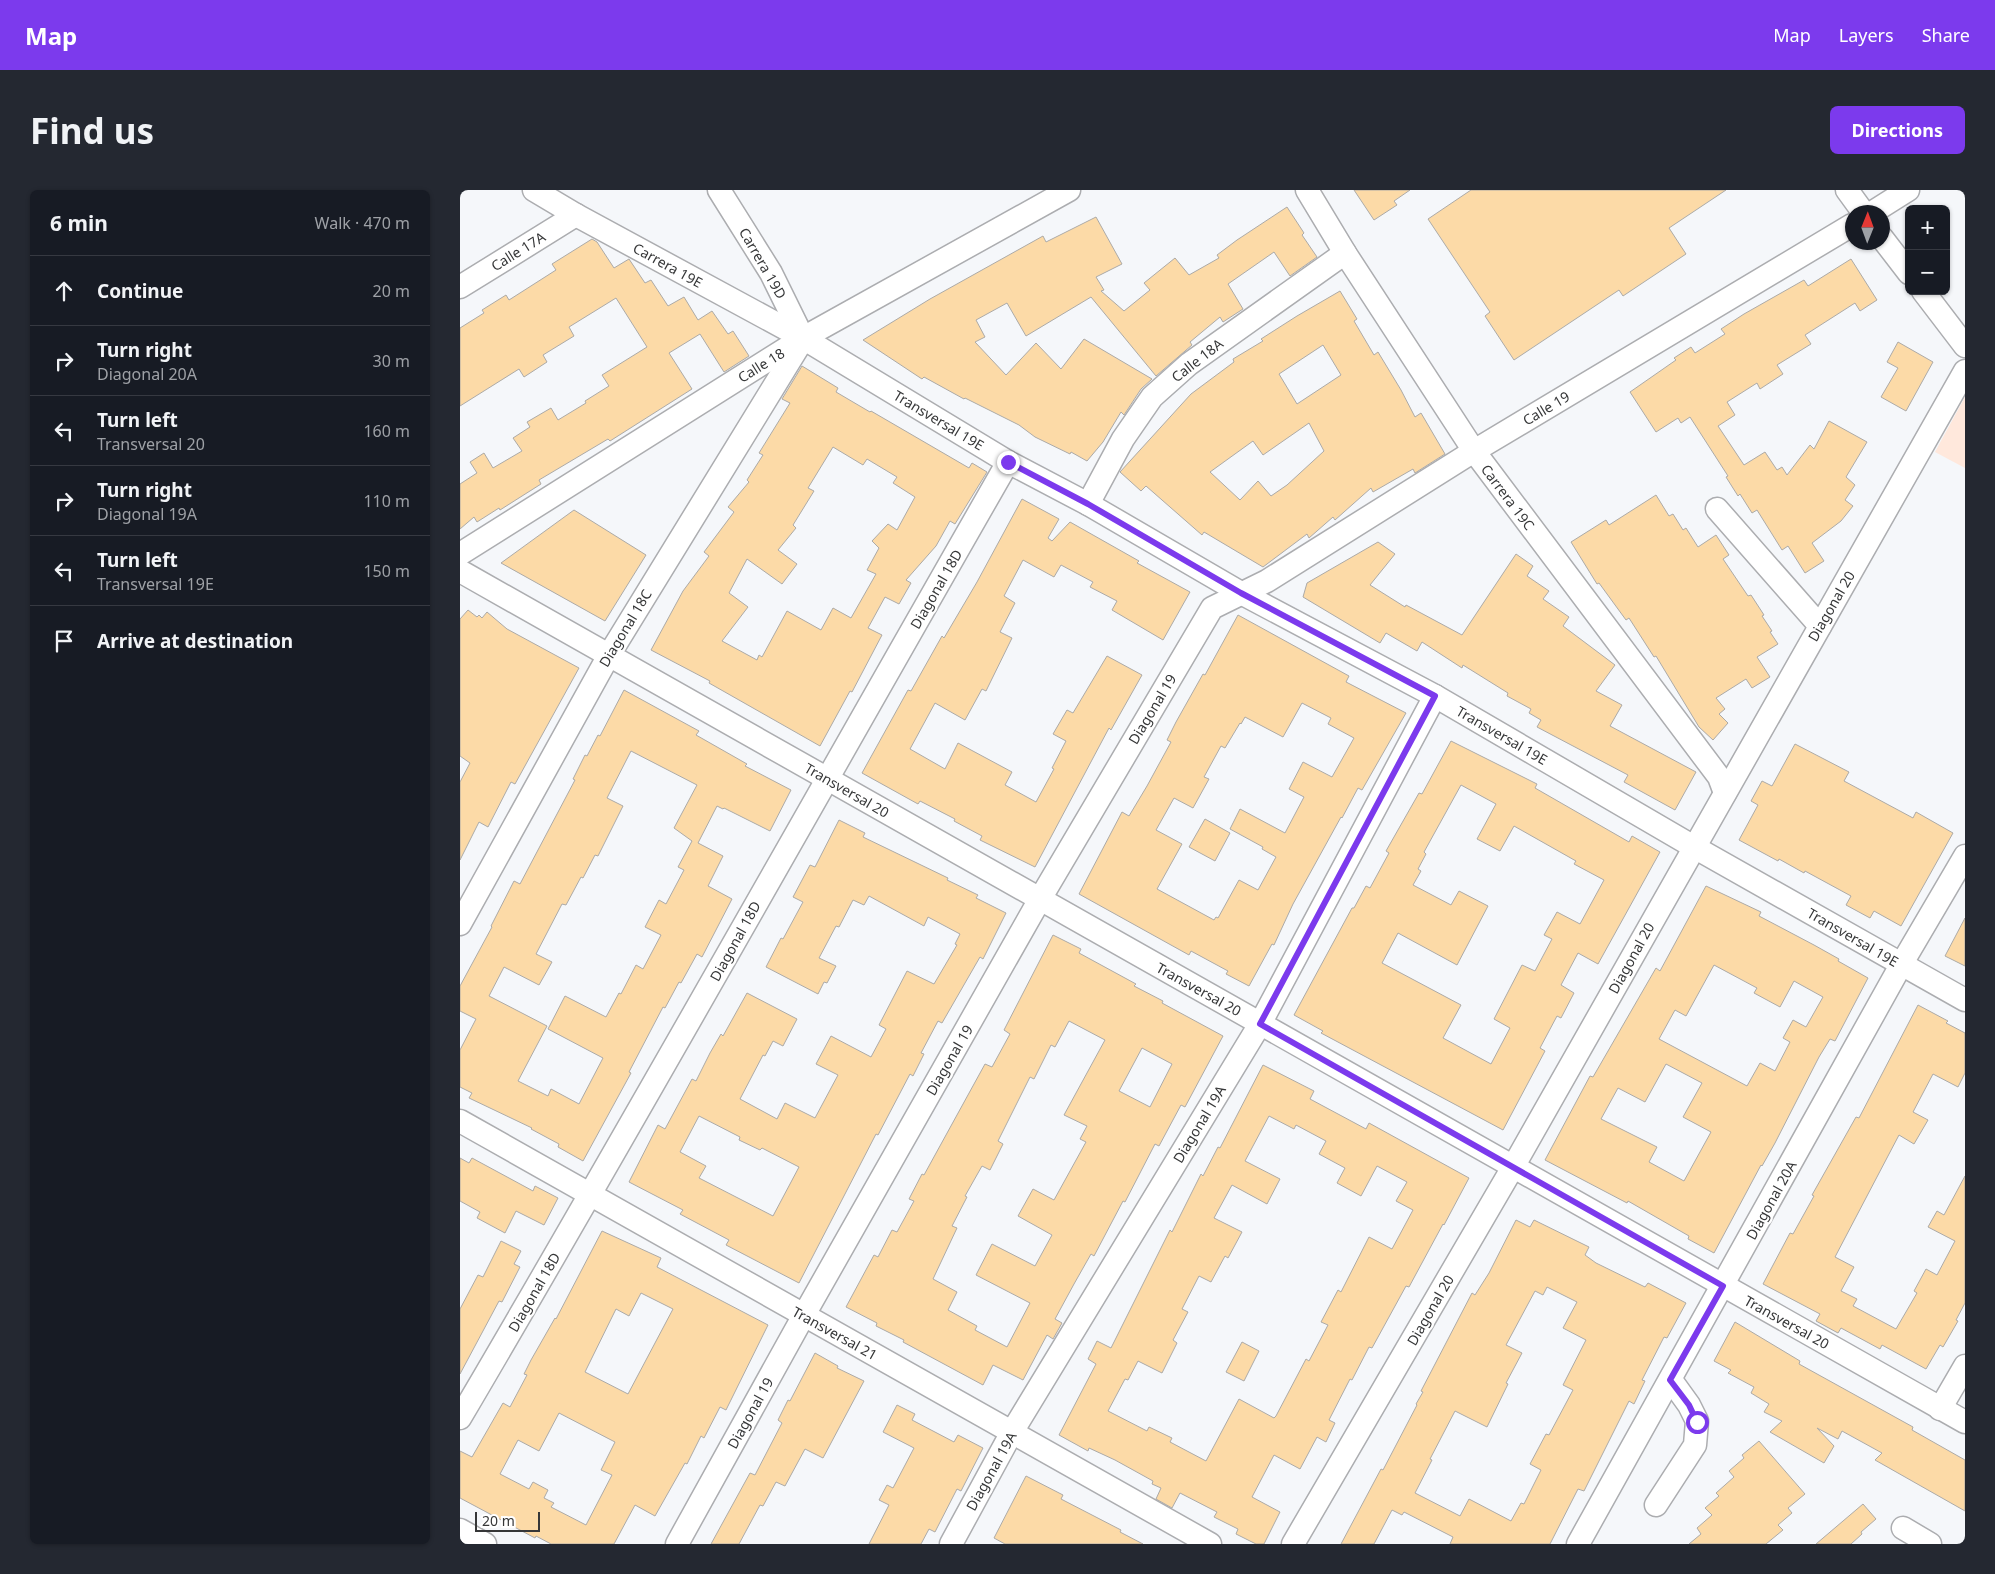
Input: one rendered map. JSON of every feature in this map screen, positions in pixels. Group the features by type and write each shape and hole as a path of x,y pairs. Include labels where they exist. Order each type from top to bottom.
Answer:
{"street":[{"name":"Carrera 19E","path":"534,190 576,215 803,338"},
{"name":"Carrera 19D","path":"720,190 771,273 803,338"},
{"name":"Calle 18","path":"460,554 803,338 1070,190"},
{"name":"Carrera 19C","path":"1307,190 1345,254 1474,451 1719,777 1725,793"},
{"path":"1847,190 1858,205"},
{"path":"1883,205 1908,190"},
{"name":"Calle 17A","path":"460,287 576,215"},
{"name":"Calle 19","path":"1241,593 1267,581 1474,451 1845,229"},
{"path":"1890,248 1905,268"},
{"name":"Calle 18A","path":"1088,504 1123,439 1152,397 1189,364 1345,254"},
{"path":"1926,295 1965,346"},
{"name":"Transversal 19E","path":"803,338 1008,462 1088,504 1241,593 1435,696 1694,847 1965,1000"},
{"name":"Diagonal 18C","path":"460,924 609,655 803,338"},
{"name":"Diagonal 20","path":"1294,1544 1513,1167 1965,371"},
{"name":"Diagonal 18D","path":"460,1418 591,1195 1008,462"},
{"path":"1716,509 1820,626"},
{"name":"Transversal 20","path":"460,571 1965,1422"},
{"name":"Diagonal 19","path":"678,1544 804,1315 1040,899 1212,608 1241,593"},
{"name":"Diagonal 19A","path":"950,1544 1012,1432 1260,1024 1435,696"},
{"name":"Diagonal 20A","path":"1578,1544 1901,965 1965,856"},
{"name":"Transversal 21","path":"460,1121 1210,1544"},
{"path":"1940,1408 1965,1366"},
{"path":"1656,1505 1695,1445 1697,1422 1689,1405 1670,1380"},
{"path":"1904,1528 1930,1544"},
{"path":"460,1530 485,1544"}],"shaded area":[{"path":"1965,397 1965,468 1935,452"}],"building":[{"path":"1354,190 1410,190 1394,201 1397,205 1374,220"},
{"path":"1471,190 1726,190 1669,228 1686,254 1623,296 1619,290 1514,360 1485,316 1490,312 1428,219"},
{"path":"1287,207 1304,233 1302,235 1317,257 1290,276 1274,252 1228,284 1243,309 1223,322 1220,317 1190,342 1192,345 1156,376 1091,297 1026,336 1007,303 976,320 985,337 975,342 1006,375 1036,343 1061,369 1084,339 1152,379 1141,389 1124,415 1121,412 1103,442 1087,461 1035,437 1019,425 964,399 924,377 922,379 863,340 930,299 1043,236 1046,242 1096,217 1122,264 1096,277 1104,290 1101,291 1124,311 1150,290 1144,283 1175,258 1189,275 1219,258 1217,255 1237,240"},
{"path":"592,239 597,242 614,268 629,259 645,283 651,280 668,306 684,297 698,320 712,311 728,334 733,331 749,356 724,372 700,334 669,353 692,389 610,441 608,439 539,480 541,484 500,510 499,508 477,522 474,517 460,529 460,484 477,473 470,462 484,453 493,468 522,451 513,438 530,427 527,422 551,408 558,420 586,403 585,401 609,386 602,375 647,347 616,298 569,327 574,336 543,355 547,362 524,377 519,369 460,406 460,328 484,313 482,310 506,295 509,300 556,270 552,264"},
{"path":"1851,259 1877,300 1860,311 1855,303 1805,335 1811,344 1777,365 1783,374 1760,389 1757,383 1727,402 1735,415 1718,426 1744,465 1765,452 1777,470 1782,467 1787,475 1810,445 1814,449 1829,421 1867,442 1846,477 1855,485 1845,500 1853,506 1841,521 1812,543 1824,561 1805,573 1788,546 1782,550 1757,510 1752,513 1740,494 1738,496 1726,477 1728,476 1690,417 1681,423 1678,418 1656,432 1630,392 1676,360 1674,358 1691,347 1695,353 1725,334 1721,329 1744,314 1804,280 1808,286"},
{"path":"1340,291 1357,319 1354,321 1374,355 1378,352 1415,417 1421,413 1445,454 1415,473 1413,469 1373,492 1371,488 1335,520 1333,517 1309,538 1307,534 1263,567 1204,532 1202,535 1146,486 1141,491 1120,472 1191,394 1234,362 1233,359 1263,341 1261,339","holes":["1323,345 1341,375 1297,404 1279,374","1309,423 1324,451 1287,485 1271,496 1258,481 1240,500 1210,472 1253,441 1263,455"]},
{"path":"1898,342 1933,362 1906,411 1881,397 1898,368 1887,362"},
{"path":"802,366 838,388 836,392 870,412 969,468 972,463 987,472 955,524 950,521 936,546 906,580 911,583 899,604 885,597 868,628 882,635 852,692 850,691 820,746 709,683 710,681 651,650 683,591 709,556 704,552 734,512 728,507 749,482 747,480 763,455 759,453 790,403 782,399","holes":["833,447 863,465 867,459 897,477 893,483 915,497 897,530 888,524 872,541 879,548 867,570 876,574 851,618 833,608 821,630 787,611 762,657 759,655 757,660 722,641 748,607 729,593 747,559 782,584 797,564 778,550 796,528 793,525 814,491 808,488"]},
{"path":"1656,495 1669,516 1673,514 1683,530 1686,528 1698,547 1716,535 1729,555 1723,559 1748,596 1751,595 1764,615 1762,616 1778,644 1757,657 1770,677 1752,688 1746,679 1716,698 1725,709 1719,714 1728,723 1713,740 1699,727 1656,656 1654,657 1629,618 1626,620 1599,583 1597,584 1571,542 1606,520 1609,525"},
{"path":"1022,499 1059,519 1048,538 1052,541 1070,522 1139,561 1137,563 1190,592 1163,640 1112,610 1117,601 1090,587 1093,582 1061,565 1054,577 1023,560 1004,596 1015,603 1000,632 1012,638 986,691 982,689 965,720 935,703 910,749 945,769 958,743 1012,772 1005,785 1036,802 1054,769 1052,768 1066,741 1053,734 1067,710 1073,713 1107,656 1142,675 1111,730 1109,728 1035,867 980,840 982,836 954,821 955,819 920,801 918,804 862,773 908,690 911,691 942,636 944,638 977,582"},
{"path":"574,510 646,555 605,621 501,563"},
{"path":"1378,542 1395,554 1370,585 1405,607 1406,605 1462,635 1516,554 1533,566 1527,576 1549,591 1543,599 1569,617 1563,626 1615,665 1596,691 1622,705 1610,726 1696,772 1675,810 1624,782 1628,775 1537,727 1541,720 1529,713 1531,709 1507,696 1508,693 1463,665 1462,668 1422,642 1417,651 1386,633 1380,643 1303,597 1307,583"},
{"path":"468,610 477,617 479,615 482,618 487,612 507,629 579,668 515,784 511,782 488,827 479,822 460,860 460,782 470,763 460,756 460,619"},
{"path":"1238,615 1349,676 1346,682 1406,713 1362,790 1358,788 1341,817 1293,904 1274,945 1272,944 1249,986 1226,974 1228,971 1191,951 1189,955 1079,894 1122,812 1129,816 1147,786 1171,742 1167,740 1176,722 1203,674 1205,675","holes":["1302,703 1331,718 1328,724 1354,738 1332,777 1303,762 1289,789 1304,797 1285,833 1240,809 1230,829 1263,847 1262,849 1276,857 1258,890 1239,880 1218,918 1216,917 1214,920 1157,889 1182,844 1156,830 1174,798 1193,808 1209,779 1204,777 1221,746 1225,748 1245,717 1283,737"]},
{"path":"624,690 699,731 696,735 747,764 745,766 791,790 770,831 717,806 698,843 723,856 708,886 732,899 702,957 697,954 665,1008 663,1007 629,1072 631,1073 583,1161 558,1147 559,1144 532,1128 469,1098 472,1093 460,1087 460,1050 476,1019 460,1011 460,986 514,881 520,884 575,780 573,779 585,755 587,756 598,735 600,736","holes":["631,751 697,785 674,828 692,841 678,867 684,870 666,904 659,900 645,927 661,935 643,969 636,965 606,1017 565,996 548,1029 603,1058 579,1104 551,1089 548,1096 518,1081 547,1026 489,996 504,967 539,985 552,962 536,954 562,904 566,905 595,855 598,856 623,806 607,798"]},
{"path":"1451,741 1537,784 1535,788 1629,842 1632,836 1660,852 1598,964 1578,953 1561,985 1574,993 1561,1018 1557,1016 1540,1048 1545,1051 1503,1130 1321,1033 1323,1031 1294,1015 1352,908 1354,908 1366,886 1370,888 1389,853 1386,851 1419,793 1422,794","holes":["1461,785 1496,804 1477,839 1500,851 1514,826 1576,861 1574,864 1604,880 1580,924 1557,912 1544,935 1552,939 1535,971 1522,965 1494,1019 1510,1028 1491,1064 1443,1038 1461,1005 1382,963 1398,933 1457,965 1488,906 1459,891 1451,905 1413,885 1421,871 1418,869 1426,854 1424,852"]},
{"path":"1795,744 1849,772 1844,781 1913,818 1916,812 1953,833 1901,926 1874,911 1870,918 1846,905 1851,896 1805,871 1804,873 1779,859 1778,861 1739,840 1758,805 1751,801 1762,781 1772,786"},
{"path":"1205,819 1230,833 1215,861 1189,847"},
{"path":"839,820 865,833 863,837 948,878 947,880 978,895 976,898 1006,913 983,959 980,957 942,1023 938,1021 921,1053 924,1054 913,1076 910,1074 878,1135 876,1134 799,1283 726,1245 729,1240 680,1214 683,1210 629,1182 658,1125 665,1129 692,1079 696,1081 721,1034 723,1036 747,993 797,1019 783,1046 773,1041 765,1056 763,1055 740,1099 777,1119 785,1103 815,1118 838,1075 816,1064 831,1036 871,1057 886,1029 879,1025 907,971 934,984 957,945 955,944 960,934 928,917 924,926 869,896 864,905 853,900 839,927 836,926 819,958 836,966 827,983 824,982 818,994 766,967 803,902 793,897 810,865 815,867","holes":["699,1116 740,1137 739,1140 760,1150 762,1148 799,1167 773,1216 699,1178 706,1166 680,1152"]},
{"path":"1706,886 1761,912 1759,916 1839,959 1838,961 1868,978 1835,1041 1830,1039 1819,1057 1775,1143 1761,1165 1714,1253 1688,1239 1689,1236 1628,1201 1627,1203 1545,1160 1590,1076 1593,1077 1656,968 1660,971","holes":["1714,965 1757,988 1754,993 1780,1007 1794,981 1823,997 1806,1027 1793,1020 1783,1038 1790,1042 1775,1071 1760,1063 1747,1086 1659,1039 1675,1010 1686,1016","1666,1064 1702,1083 1683,1117 1711,1132 1684,1181 1649,1162 1657,1147 1601,1119 1618,1088 1645,1102"]},
{"path":"1965,918 1965,966 1945,956"},
{"path":"1053,935 1081,949 1079,953 1136,984 1134,986 1163,1001 1162,1003 1223,1036 1185,1107 1181,1105 1159,1146 1155,1144 1094,1256 1091,1254 1074,1284 1055,1319 1062,1323 1053,1339 1047,1335 1023,1380 993,1365 983,1385 903,1342 904,1340 876,1326 877,1323 846,1307 874,1255 878,1257 892,1230 897,1232 914,1201 909,1199 922,1174 924,1175 985,1064 992,1067 1010,1034 1004,1030","holes":["1069,1021 1105,1040 1064,1115 1087,1126 1080,1139 1086,1142 1054,1200 1033,1189 1018,1216 1052,1235 1035,1266 992,1244 976,1275 1030,1303 1007,1347 975,1330 977,1326 948,1310 957,1292 933,1279 957,1228 952,1226 967,1197 965,1196 982,1166 990,1170 1003,1144 998,1141 1030,1077 1034,1079 1051,1045 1055,1047","1142,1048 1172,1064 1150,1107 1119,1091"]},
{"path":"1918,1005 1948,1021 1946,1023 1965,1033 1965,1073 1958,1087 1933,1074 1913,1112 1928,1120 1914,1144 1899,1135 1835,1257 1854,1267 1841,1291 1857,1299 1853,1306 1896,1329 1917,1293 1914,1291 1926,1269 1937,1275 1955,1241 1928,1227 1937,1211 1944,1215 1965,1176 1965,1303 1956,1320 1958,1321 1943,1347 1940,1345 1926,1369 1882,1345 1880,1349 1841,1328 1838,1333 1816,1321 1820,1314 1763,1284 1790,1233 1793,1234 1814,1196 1812,1195 1856,1117 1859,1118"},
{"path":"1263,1065 1314,1091 1310,1099 1366,1129 1369,1123 1469,1178 1409,1287 1406,1286 1372,1348 1369,1347 1352,1380 1350,1379 1329,1420 1335,1423 1326,1442 1317,1437 1300,1469 1274,1455 1252,1497 1280,1512 1264,1544 1256,1544 1236,1534 1238,1529 1214,1517 1217,1512 1180,1493 1172,1508 1156,1499 1161,1488 1152,1484 1153,1481 1115,1460 1089,1448 1088,1451 1059,1435 1096,1364 1088,1359 1097,1341 1111,1348 1170,1230 1172,1232 1201,1174 1203,1176 1218,1147 1220,1148","holes":["1269,1116 1294,1129 1296,1125 1326,1141 1319,1154 1345,1168 1337,1183 1361,1196 1377,1166 1407,1182 1396,1201 1413,1210 1392,1249 1369,1237 1341,1292 1338,1290 1321,1322 1328,1325 1309,1361 1306,1359 1276,1416 1274,1418 1239,1399 1206,1461 1170,1442 1172,1438 1149,1427 1147,1431 1108,1411 1125,1379 1128,1380 1138,1361 1162,1373 1177,1343 1173,1340 1188,1312 1182,1309 1199,1276 1211,1282 1225,1256 1228,1258 1242,1232 1214,1218 1232,1185 1267,1204 1280,1179 1245,1161"]},
{"path":"460,1158 469,1163 472,1158 533,1191 535,1186 558,1198 544,1225 516,1211 505,1233 477,1218 480,1212 460,1201"},
{"path":"1516,1220 1530,1227 1534,1220 1589,1247 1585,1255 1596,1263 1645,1287 1648,1283 1686,1303 1667,1338 1664,1337 1642,1380 1645,1381 1634,1404 1629,1401 1584,1491 1578,1489 1550,1544 1450,1544 1453,1537 1404,1512 1402,1515 1392,1510 1374,1544 1341,1544 1417,1405 1423,1392 1421,1391 1472,1293 1475,1295 1489,1273","holes":["1547,1287 1577,1302 1563,1328 1586,1340 1563,1385 1573,1390 1549,1435 1546,1434 1530,1464 1541,1470 1524,1504 1521,1503 1511,1521 1469,1499 1460,1516 1415,1493 1455,1411 1487,1427 1508,1384 1506,1383 1522,1353 1506,1345 1535,1291 1543,1295"]},
{"path":"602,1231 661,1258 657,1267 768,1325 726,1410 720,1407 704,1438 701,1436 687,1464 685,1463 655,1516 635,1505 614,1544 551,1544 536,1536 535,1538 460,1498 460,1451 472,1457 503,1403 510,1407 527,1375 524,1374 531,1360 556,1319","holes":["641,1293 673,1309 628,1394 585,1372 616,1309 629,1316","559,1413 615,1442 601,1470 612,1475 586,1525 551,1507 554,1503 544,1498 548,1490 533,1482 529,1489 500,1474 518,1440 539,1451"]},
{"path":"501,1241 521,1251 514,1264 520,1267 502,1302 499,1301 460,1374 460,1309 478,1275 483,1277"},
{"path":"1735,1322 1800,1361 1799,1364 1913,1427 1912,1430 1965,1460 1965,1511 1875,1460 1882,1453 1842,1431 1838,1439 1817,1428 1834,1446 1824,1463 1770,1432 1782,1421 1764,1412 1769,1404 1751,1393 1754,1387 1728,1373 1731,1370 1714,1361"},
{"path":"1242,1342 1259,1351 1244,1381 1226,1372"},
{"path":"815,1353 838,1366 837,1368 864,1381 823,1458 805,1449 785,1486 776,1482 763,1506 760,1505 739,1544 711,1544 750,1473 755,1475 782,1423 778,1420"},
{"path":"897,1405 915,1414 912,1420 954,1442 958,1435 983,1448 961,1491 957,1489 935,1532 929,1529 921,1544 869,1544 889,1505 879,1500 887,1485 893,1488 914,1448 883,1432"},
{"path":"1759,1441 1805,1494 1788,1508 1792,1513 1778,1525 1783,1530 1766,1544 1689,1544 1701,1534 1697,1528 1712,1515 1705,1508 1719,1496 1716,1493 1734,1477 1729,1471 1744,1458 1742,1455"},
{"path":"1026,1476 1063,1495 1061,1499 1121,1530 1120,1532 1143,1544 1005,1544 994,1538"},
{"path":"1863,1504 1876,1519 1851,1544 1816,1544"}],"route":[{"path":"1008,462 1088,504 1241,593 1435,696 1260,1024 1723,1286 1670,1380 1689,1405 1697,1422"}]}
